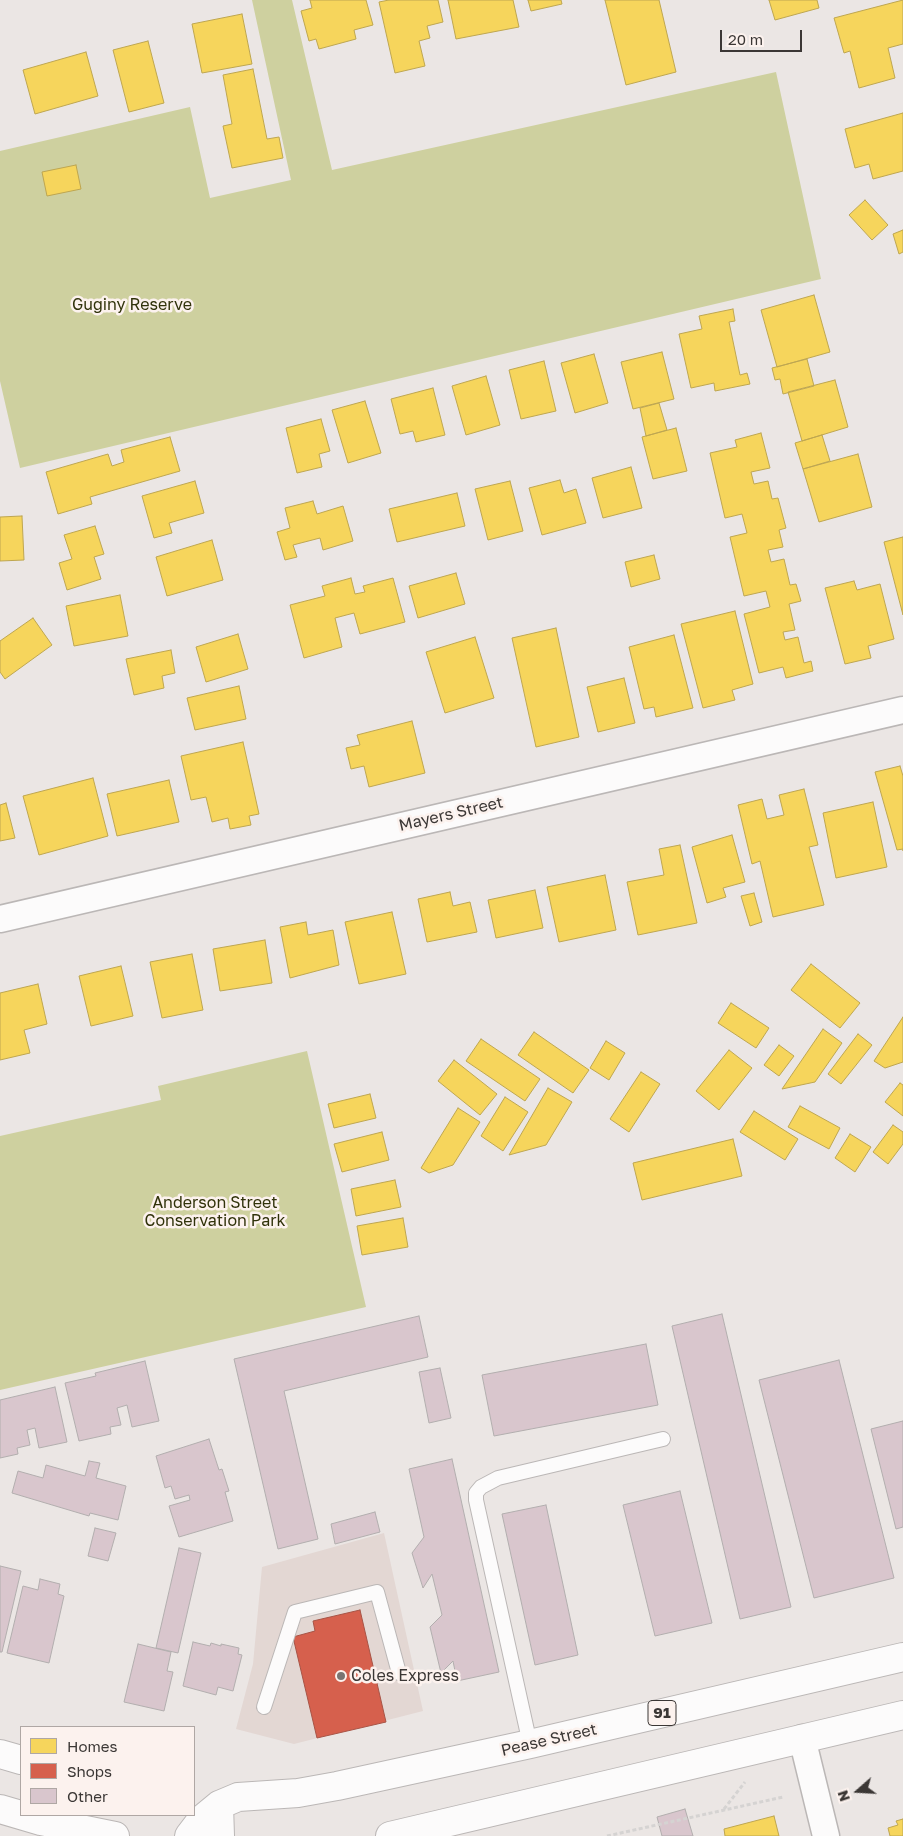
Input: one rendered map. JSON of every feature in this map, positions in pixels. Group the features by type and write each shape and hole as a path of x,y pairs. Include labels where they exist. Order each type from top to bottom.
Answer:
{"main road":[{"name":"Pease Street","path":"206,1803 318,1790 530,1744 903,1657"},
{"path":"390,1836 903,1715"},
{"path":"0,1754 20,1760"},
{"path":"206,1803 220,1836"},
{"name":"91","path":"189,1836 202,1819 206,1803"},
{"path":"0,1809 50,1829 115,1836"}],"street":[{"name":"Mayers Street","path":"0,919 903,710"},
{"path":"802,1738 826,1836"}],"lane":[{"path":"530,1744 476,1493 481,1487 498,1478 663,1439"},
{"path":"264,1707 294,1612 377,1592 399,1673"}],"path":[{"path":"607,1836 783,1797"}],"shaded area":[{"path":"384,1533 423,1711 294,1744 236,1729 253,1664 262,1567"}],"green space":[{"name":"Guginy Reserve","path":"252,0 292,0 332,170 776,72 821,279 20,468 0,381 0,151 190,107 210,198 291,180"},
{"name":"Anderson Street Conservation Park","path":"307,1051 366,1307 0,1390 0,1136 161,1100 158,1086"}],"building: Homes":[{"path":"310,0 366,0 373,25 354,30 356,39 319,49 316,39 309,41 301,11 312,8"},
{"path":"389,0 438,0 443,22 427,26 430,38 419,41 425,66 395,73 379,2"},
{"path":"448,0 513,0 519,27 456,39"},
{"path":"528,0 561,0 562,4 531,11"},
{"path":"605,0 659,0 676,72 626,85"},
{"path":"769,0 817,0 819,8 775,20"},
{"path":"903,0 903,44 888,48 895,78 859,88 850,51 844,53 834,18"},
{"path":"242,14 252,64 202,73 192,24"},
{"path":"148,41 164,103 129,112 113,50"},
{"path":"86,52 98,96 35,114 23,70"},
{"path":"253,69 267,139 279,137 283,158 232,168 223,126 232,124 223,75"},
{"path":"903,113 903,171 873,179 869,164 855,168 845,129"},
{"path":"76,165 81,189 47,196 42,172"},
{"path":"865,200 888,225 872,240 849,215"},
{"path":"903,230 903,252 899,254 893,234"},
{"path":"814,295 830,352 777,367 761,310"},
{"path":"733,309 735,321 729,322 740,375 747,373 750,384 715,391 714,383 691,388 679,334 702,329 699,316"},
{"path":"662,352 674,399 633,409 621,362"},
{"path":"594,354 608,403 575,413 561,363"},
{"path":"807,359 814,386 783,394 780,379 775,380 772,368"},
{"path":"544,361 556,411 521,419 509,370"},
{"path":"486,376 500,425 466,435 452,386"},
{"path":"835,380 848,427 802,441 788,392"},
{"path":"433,388 445,435 416,442 413,431 400,434 391,399"},
{"path":"365,401 381,453 348,463 332,410"},
{"path":"659,403 667,430 646,436 640,408"},
{"path":"321,419 330,451 319,454 322,467 297,473 286,428"},
{"path":"676,428 687,471 653,479 642,437"},
{"path":"761,433 770,468 751,472 754,484 768,481 772,499 778,498 786,528 779,530 783,547 768,550 771,562 784,559 790,585 796,584 801,601 789,604 795,630 783,632 785,640 798,637 804,663 811,661 813,671 786,678 783,667 759,673 744,614 770,607 766,591 744,596 730,537 747,533 742,514 725,518 710,453 737,447 735,440"},
{"path":"822,435 830,461 803,469 795,443"},
{"path":"170,437 180,471 90,497 92,504 58,514 46,472 108,454 112,466 124,462 121,450"},
{"path":"858,454 872,507 819,522 803,469"},
{"path":"631,467 642,508 603,518 592,478"},
{"path":"560,480 564,493 576,489 586,523 542,535 529,488"},
{"path":"195,481 204,513 169,523 172,533 154,538 142,496"},
{"path":"510,481 523,531 488,540 475,489"},
{"path":"457,493 465,526 397,542 389,509"},
{"path":"313,501 317,514 343,506 353,541 323,550 320,538 293,545 297,557 285,560 277,532 290,528 285,508"},
{"path":"22,516 24,560 0,561 0,517"},
{"path":"95,526 104,554 94,557 101,579 67,590 59,563 72,559 64,535"},
{"path":"903,537 903,615 884,542"},
{"path":"212,540 223,580 167,596 156,557"},
{"path":"654,555 660,579 631,587 625,562"},
{"path":"456,573 465,604 418,618 409,586"},
{"path":"351,578 355,594 365,592 363,586 393,578 405,622 360,634 354,613 335,618 342,647 304,658 290,605 325,596 322,586"},
{"path":"854,581 857,590 880,584 894,639 868,646 871,658 845,664 825,588"},
{"path":"120,595 128,636 74,646 66,606"},
{"path":"735,611 753,684 732,690 735,700 703,708 681,624"},
{"path":"33,618 52,645 5,679 0,672 0,641"},
{"path":"556,628 579,737 536,747 512,638"},
{"path":"238,634 248,669 206,682 196,647"},
{"path":"674,635 693,708 656,717 654,707 644,709 629,647"},
{"path":"475,637 494,698 445,713 426,652"},
{"path":"171,650 175,673 162,676 164,688 134,695 126,659"},
{"path":"624,678 635,723 598,732 587,687"},
{"path":"239,686 246,719 195,730 187,698"},
{"path":"412,721 425,773 369,787 364,766 351,769 346,748 360,745 357,735"},
{"path":"243,742 259,814 249,816 251,825 230,829 228,818 212,822 206,797 191,800 181,756"},
{"path":"900,766 903,776 903,849 897,850 875,772"},
{"path":"93,778 108,836 39,855 23,796"},
{"path":"169,780 179,822 117,836 107,794"},
{"path":"804,789 818,845 809,847 824,905 773,917 760,861 752,864 738,805 762,799 767,819 784,815 779,795"},
{"path":"873,802 887,867 836,878 823,813"},
{"path":"6,803 15,838 0,841 0,805"},
{"path":"732,835 745,882 723,888 726,897 707,903 692,847"},
{"path":"680,845 697,923 638,935 627,882 664,875 659,849"},
{"path":"605,875 616,930 559,942 547,887"},
{"path":"535,890 543,928 496,938 488,900"},
{"path":"450,892 453,906 470,902 477,932 427,942 418,899"},
{"path":"754,893 762,922 750,926 741,896"},
{"path":"392,912 406,974 359,984 345,922"},
{"path":"306,922 308,935 333,930 339,965 290,978 280,927"},
{"path":"265,940 272,983 220,991 213,949"},
{"path":"192,954 203,1010 162,1018 150,962"},
{"path":"811,964 860,1003 840,1028 791,990"},
{"path":"121,966 133,1016 91,1026 79,976"},
{"path":"38,984 47,1024 24,1030 30,1053 0,1060 0,993"},
{"path":"731,1003 769,1028 756,1048 718,1023"},
{"path":"903,1017 903,1062 885,1068 874,1061"},
{"path":"823,1029 842,1043 815,1082 782,1089"},
{"path":"534,1032 589,1070 573,1093 518,1055"},
{"path":"858,1034 872,1045 841,1084 828,1074"},
{"path":"481,1039 540,1079 525,1101 466,1061"},
{"path":"606,1041 625,1053 609,1080 590,1068"},
{"path":"779,1045 794,1056 779,1076 764,1065"},
{"path":"729,1050 752,1068 719,1110 696,1091"},
{"path":"454,1060 497,1094 480,1115 438,1081"},
{"path":"641,1072 660,1084 629,1132 610,1119"},
{"path":"900,1083 903,1085 903,1116 885,1102"},
{"path":"548,1088 572,1102 546,1145 509,1155"},
{"path":"370,1094 376,1118 334,1128 328,1104"},
{"path":"505,1097 528,1112 503,1151 481,1136"},
{"path":"800,1106 840,1128 829,1149 788,1127"},
{"path":"458,1108 480,1122 453,1165 429,1173 421,1168"},
{"path":"754,1111 798,1139 785,1160 740,1132"},
{"path":"893,1125 903,1132 903,1144 888,1164 873,1152"},
{"path":"382,1132 389,1160 342,1172 334,1144"},
{"path":"850,1134 871,1147 855,1172 835,1158"},
{"path":"733,1139 742,1176 642,1200 633,1163"},
{"path":"395,1180 401,1207 356,1216 351,1189"},
{"path":"403,1218 408,1247 362,1255 357,1226"},
{"path":"774,1816 779,1836 725,1836 724,1829"},
{"path":"903,1819 903,1836 890,1836 888,1828 898,1825 896,1821"}],"building: Shops":[{"path":"360,1610 386,1722 317,1738 293,1637 315,1631 313,1621"}],"building: Other":[{"path":"722,1314 791,1607 740,1619 672,1326"},
{"path":"419,1316 428,1357 284,1391 318,1539 278,1549 234,1359"},
{"path":"646,1344 658,1405 494,1436 482,1375"},
{"path":"839,1360 894,1578 814,1598 759,1380"},
{"path":"145,1361 159,1421 132,1427 127,1405 117,1408 121,1425 110,1427 111,1434 79,1441 65,1383 96,1376 95,1373"},
{"path":"440,1368 451,1418 429,1423 419,1372"},
{"path":"55,1387 67,1442 39,1448 35,1428 27,1430 30,1445 17,1448 18,1454 0,1458 0,1400"},
{"path":"903,1421 903,1527 896,1529 871,1429"},
{"path":"209,1439 219,1470 222,1469 229,1491 225,1492 233,1521 179,1537 169,1506 190,1500 189,1495 175,1499 171,1486 165,1488 156,1456"},
{"path":"452,1459 499,1672 457,1681 453,1661 441,1673 430,1627 442,1615 432,1574 423,1588 412,1553 424,1537 409,1469"},
{"path":"89,1461 100,1463 96,1478 126,1486 118,1520 90,1513 89,1516 12,1493 18,1471 43,1478 46,1465 85,1476"},
{"path":"680,1491 712,1623 655,1636 623,1505"},
{"path":"546,1505 578,1655 535,1665 502,1514"},
{"path":"375,1512 380,1532 335,1544 331,1524"},
{"path":"95,1528 116,1533 108,1561 88,1556"},
{"path":"179,1548 201,1553 178,1653 156,1648"},
{"path":"0,1566 21,1571 2,1652 0,1652"},
{"path":"40,1579 60,1584 58,1594 64,1596 49,1663 7,1653 23,1586 38,1590"},
{"path":"193,1642 210,1646 211,1643 239,1648 238,1654 242,1655 233,1691 218,1687 216,1695 183,1686"},
{"path":"138,1644 171,1652 167,1671 173,1672 164,1711 124,1702"},
{"path":"685,1809 693,1836 662,1836 657,1817"}],"place":[{"name":"Coles Express","path":"341,1676"}]}
